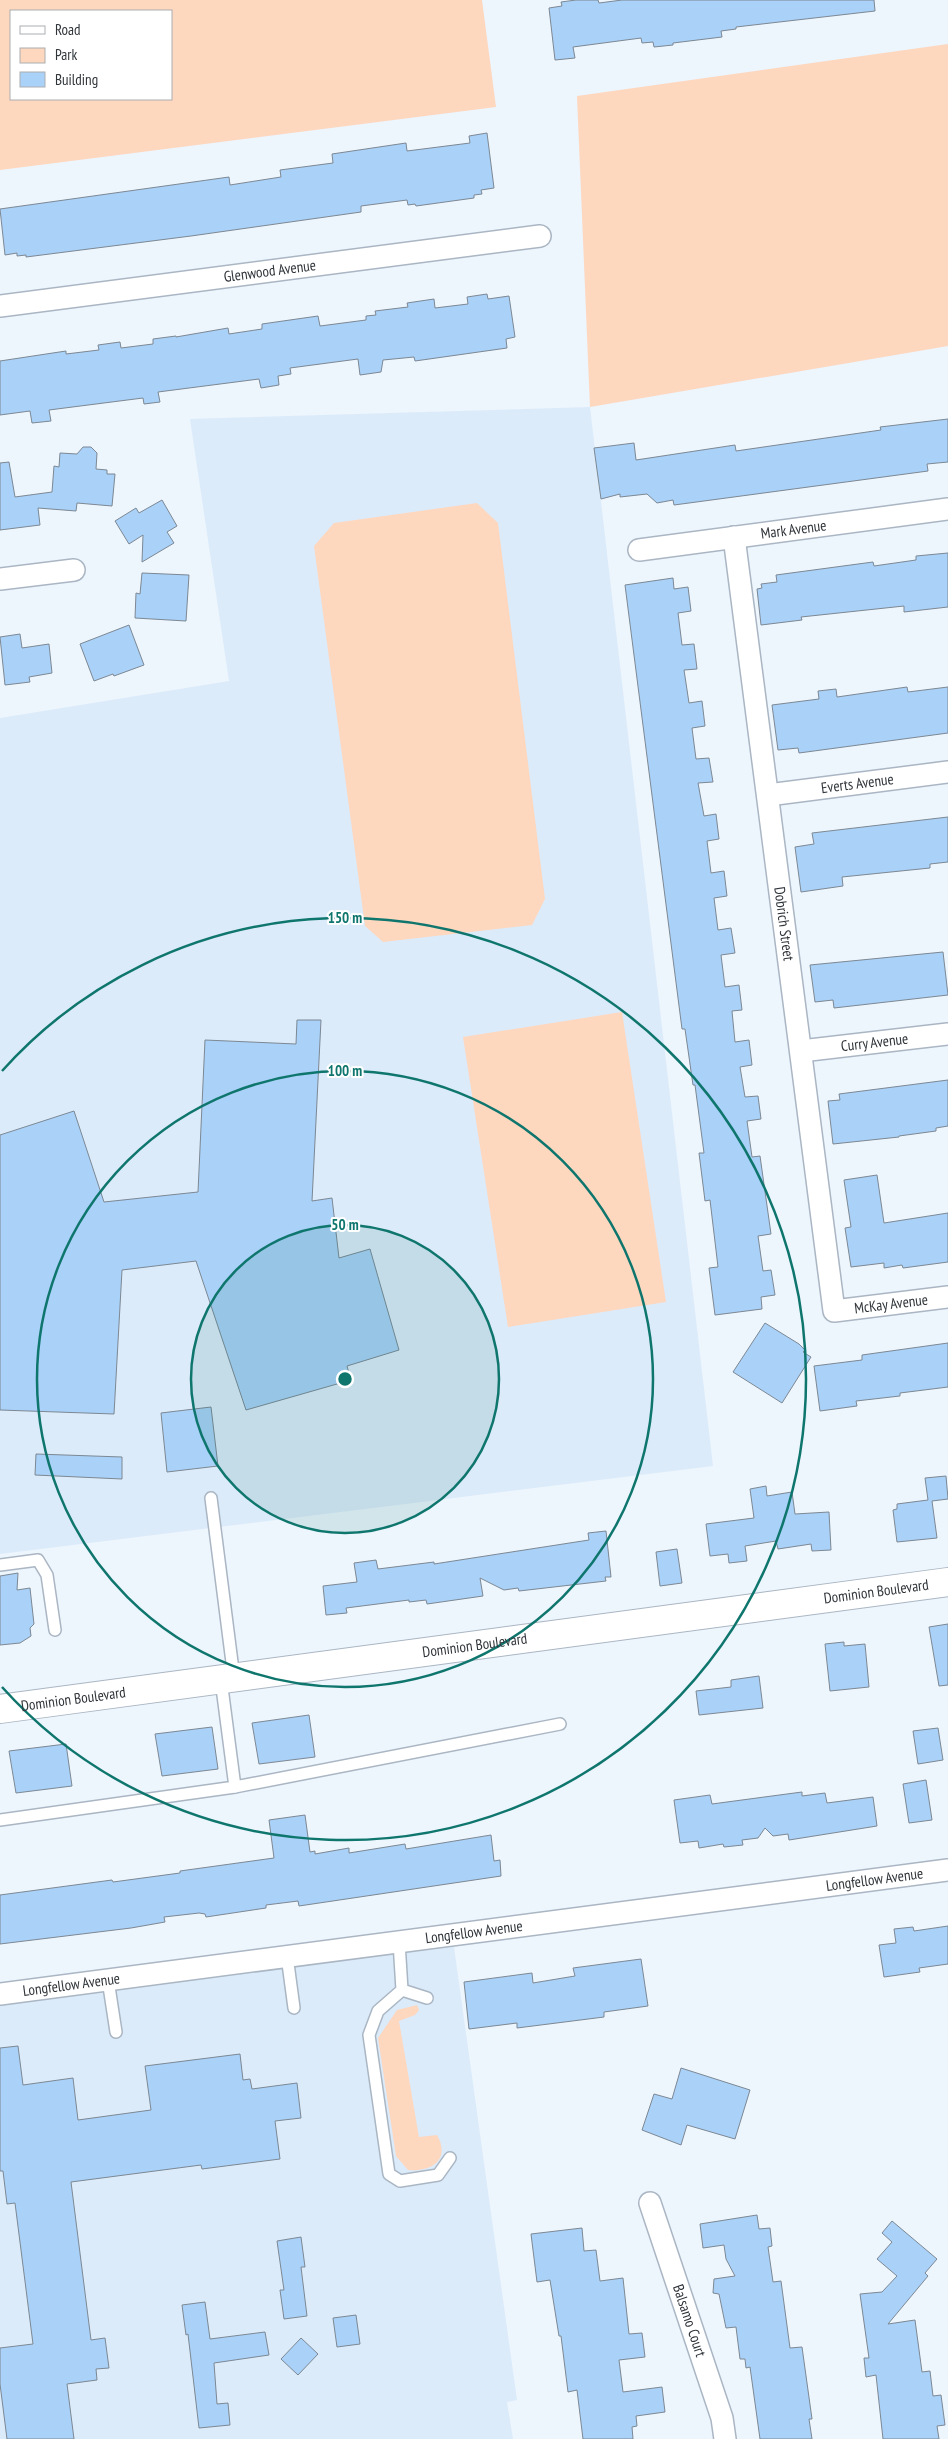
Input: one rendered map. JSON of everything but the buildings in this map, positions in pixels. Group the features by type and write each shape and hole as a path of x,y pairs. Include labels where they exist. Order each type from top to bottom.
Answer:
{"street":[{"name":"Glenwood Avenue","path":"0,306 540,236"},
{"name":"Mark Avenue","path":"639,550 948,509"},
{"name":"Dobrich Street","path":"734,537 834,1311"},
{"path":"0,579 74,570"},
{"name":"Everts Avenue","path":"768,796 948,772"},
{"name":"Curry Avenue","path":"801,1052 948,1034"},
{"name":"McKay Avenue","path":"834,1311 948,1297"},
{"name":"Dominion Boulevard","path":"0,1709 948,1582"},
{"name":"Longfellow Avenue","path":"0,1994 948,1870"},
{"name":"Balsamo Court","path":"650,2203 722,2418 725,2439"}],"lane":[{"path":"212,1498 235,1787"},
{"path":"0,1565 38,1560 47,1576 55,1630"},
{"path":"0,1820 235,1787 560,1724"},
{"path":"399,1942 402,1990"},
{"path":"286,1956 294,2008"},
{"path":"108,1980 116,2032"},
{"path":"402,1990 427,1998"},
{"path":"402,1990 378,2011 369,2035 390,2174 400,2181 438,2176 450,2158"}],"shaded area":[{"path":"590,407 713,1466 0,1554 0,718 229,681 190,419"},
{"path":"454,1947 517,2400 507,2402 513,2439 0,2439 0,2004"}],"green space":[{"path":"0,0 482,0 496,107 0,170"},
{"path":"948,44 948,346 590,407 577,96"},
{"path":"477,503 498,523 545,899 532,925 383,942 365,926 314,546 334,523"},
{"path":"622,1012 666,1302 508,1327 463,1037"},
{"path":"417,2005 419,2010 415,2015 399,2021 419,2137 437,2135 442,2151 440,2158 431,2166 424,2169 408,2170 396,2156 378,2038 397,2010"}]}
